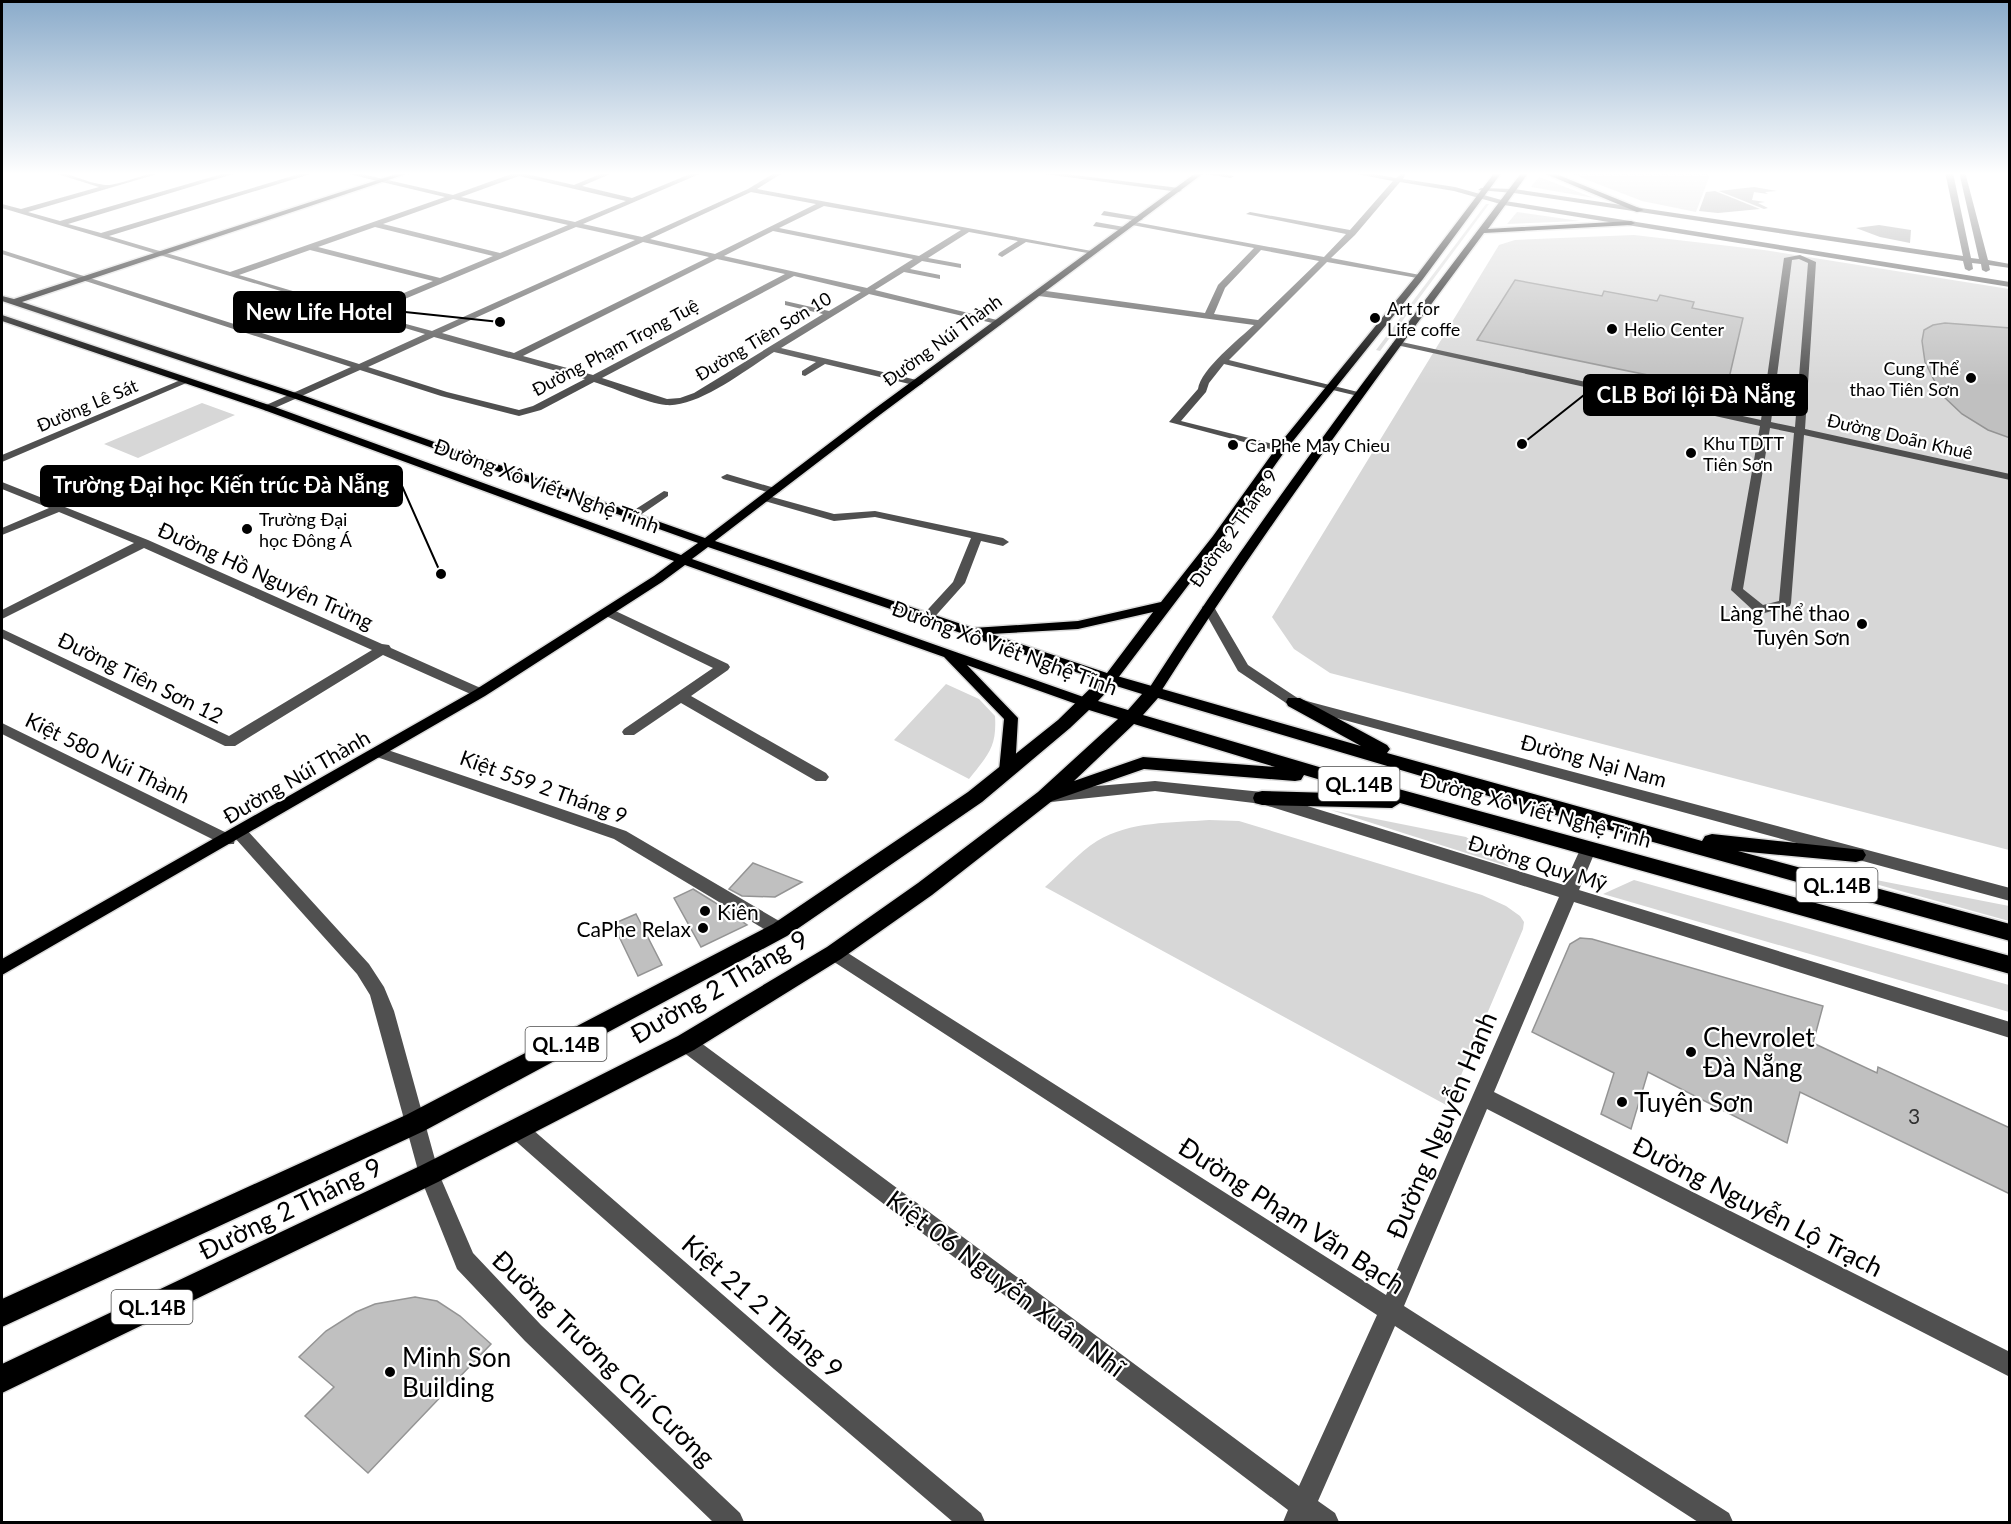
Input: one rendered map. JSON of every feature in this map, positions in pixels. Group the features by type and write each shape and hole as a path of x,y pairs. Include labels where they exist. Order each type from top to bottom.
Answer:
{"highway":[{"name":"Đường Xô Viết Nghệ Tĩnh","path":"1110,679 2010,933"},
{"name":"QL.14B","path":"1088,703 1110,679"},
{"name":"QL.14B","path":"1131,717 1153,693"},
{"path":"1294,702 1412,766"},
{"name":"Đường Xô Viết Nghệ Tĩnh","path":"1088,703 1210,742 1416,801 2010,965"},
{"name":"Đường 2 Tháng 9","path":"2,1313 415,1122 780,930 975,797 1088,703"},
{"name":"Đường 2 Tháng 9","path":"2,1378 429,1174 686,1043 834,953 925,890 1045,797 1131,717"},
{"path":"1045,797 1143,763 1338,778"},
{"path":"1262,798 1416,801"},
{"path":"1664,837 1856,855"}],"main road":[{"path":"2,306 194,243"},
{"name":"Đường Núi Thành","path":"2,968 480,693 607,611 708,542 1105,243"},
{"name":"Đường 2 Tháng 9","path":"1110,679 1217,539 1281,448 1445,243"},
{"name":"Đường 2 Tháng 9","path":"1153,693 1208,607 1359,395 1475,243"},
{"name":"Đường Xô Viết Nghệ Tĩnh","path":"2,298 297,396 632,516 1110,679"},
{"name":"Đường Xô Viết Nghệ Tĩnh","path":"2,318 268,408 683,560 1088,703"},
{"path":"970,632 1078,625 1165,605"},
{"path":"949,655 1011,718 1007,771"}],"street":[{"name":"Đường Tiên Sơn 10","path":"125,243 361,314 593,378 666,402 681,401 697,395 946,243"},
{"path":"233,274 327,243"},
{"path":"450,243 502,256"},
{"path":"361,314 533,243"},
{"path":"268,408 635,243"},
{"path":"650,243 869,291 998,323"},
{"path":"514,357 743,243"},
{"path":"845,243 958,266"},
{"path":"1002,255 1019,243"},
{"path":"1042,243 1093,252"},
{"path":"1243,243 1420,276"},
{"path":"1341,243 1222,361 1359,395"},
{"path":"1741,243 2010,285"},
{"path":"1800,254 1802,243"},
{"path":"1857,243 2010,266"},
{"path":"1964,243 1970,278"},
{"path":"1979,243 1989,281"},
{"path":"1209,315 1221,287 1260,246"},
{"path":"313,248 442,280"},
{"name":"Đường Phạm Trọng Tuệ","path":"2,252 444,394 519,413 537,408 792,274"},
{"path":"1800,254 1812,262 1785,603 1761,610 1737,590 1766,423 1788,258 1800,254"},
{"path":"904,270 937,277"},
{"path":"1039,294 1259,323"},
{"path":"788,303 832,314"},
{"name":"Đường Doãn Khuê","path":"1397,344 2010,477"},
{"path":"774,349 918,383"},
{"path":"805,374 823,361"},
{"name":"Đường 2 Tháng 9","path":"1222,361 1204,383 1203,390 1174,422 1281,448"},
{"name":"Đường Lê Sát","path":"2,459 186,381"},
{"path":"726,477 834,518 875,514 1003,542"},
{"name":"Đường Hồ Nguyên Trừng","path":"2,485 144,543 384,648 480,693"},
{"path":"632,516 664,494"},
{"path":"2,532 60,508"},
{"path":"926,618 959,583 977,537"},
{"path":"2,615 144,543"},
{"name":"Đường Nại Nam","path":"1208,607 1243,668 1294,702 2010,895"},
{"path":"607,611 723,667 629,732"},
{"name":"Đường Tiên Sơn 12","path":"2,633 230,742 384,648"},
{"path":"682,697 764,747 821,777"},
{"name":"Kiệt 580 Núi Thành","path":"2,728 234,836"},
{"name":"Kiệt 559 2 Tháng 9","path":"379,752 620,835 780,930"},
{"name":"Đường Quy Mỹ","path":"1045,797 1155,786 1262,798 1570,896 2010,1030"},
{"name":"Đường Trương Chí Cương","path":"234,836 345,947 378,992 429,1174 465,1261 533,1333 732,1522"},
{"name":"Đường Nguyễn Hanh","path":"1300,1514 1391,1310 1589,847"},
{"name":"Đường Phạm Văn Bạch","path":"834,953 1720,1522"},
{"name":"Kiệt 06 Nguyễn Xuân Nhĩ","path":"686,1043 1300,1514 1326,1522"},
{"name":"Đường Nguyễn Lộ Trạch","path":"1482,1096 2010,1365"},
{"name":"Kiệt 21 2 Tháng 9","path":"518,1130 791,1369 972,1522"}],"shaded area":[{"path":"1457,243 1460,243 1380,351 1376,350"},
{"name":"Khu TDTT Tiên Sơn","path":"1505,243 1704,243 1764,250 2009,289 2009,850 1330,673 1294,649 1272,617 1499,245"},
{"path":"202,403 235,415 138,458 104,444"},
{"path":"946,684 979,699 995,716 993,743 969,779 894,740"},
{"path":"1331,810 1466,837 1510,867"},
{"path":"1209,820 1239,821 1482,895 1506,906 1520,916 1524,922 1523,929 1448,1106 1045,887 1083,851 1110,834 1137,826"},
{"path":"1825,870 2009,906 2009,921"},
{"path":"1634,880 2009,985 2009,1012 1603,894"}],"building":[{"name":"Helio Center","path":"1515,280 1602,296 1604,291 1657,301 1660,295 1694,302 1692,308 1743,318 1726,391 1477,340"},
{"name":"Cung Thể thao Tiên Sơn","path":"1945,323 2010,328 2010,438 1988,430 1962,414 1941,394 1925,362 1922,341 1924,330 1933,325"},
{"path":"753,863 802,882 775,897 742,896 729,889"},
{"name":"Kiên","path":"693,889 747,925 701,947 674,898"},
{"path":"636,914 662,965 638,976 613,924"},
{"name":"Chevrolet Đà Nẵng","path":"1580,938 1592,939 1823,1006 1813,1043 1877,1073 1878,1067 2010,1128 2010,1194 1800,1092 1787,1143 1648,1072 1631,1129 1601,1114 1614,1073 1532,1032 1570,944"},
{"name":"Minh Son Building","path":"415,1297 437,1301 460,1316 491,1344 368,1473 305,1416 334,1387 299,1357 326,1331 356,1312 375,1304"}],"place":[{"name":"Art for Life coffe","path":"1375,318"},
{"name":"New Life Hotel","path":"500,322"},
{"name":"Helio Center","path":"1612,329"},
{"name":"Cung Thể thao Tiên Sơn","path":"1971,378"},
{"name":"CLB Bơi lội Đà Nẵng","path":"1522,444"},
{"name":"Ca Phe May Chieu","path":"1233,445"},
{"name":"Khu TDTT Tiên Sơn","path":"1691,453"},
{"name":"Trường Đại học Đông Á","path":"247,529"},
{"name":"Trường Đại học Kiến trúc Đà Nẵng","path":"441,574"},
{"name":"Làng Thể thao Tuyên Sơn","path":"1862,624"},
{"name":"Kiên","path":"705,911"},
{"name":"CaPhe Relax","path":"703,928"},
{"name":"Chevrolet Đà Nẵng","path":"1691,1052"},
{"name":"Tuyên Sơn","path":"1622,1102"},
{"name":"Minh Son Building","path":"390,1372"}]}
